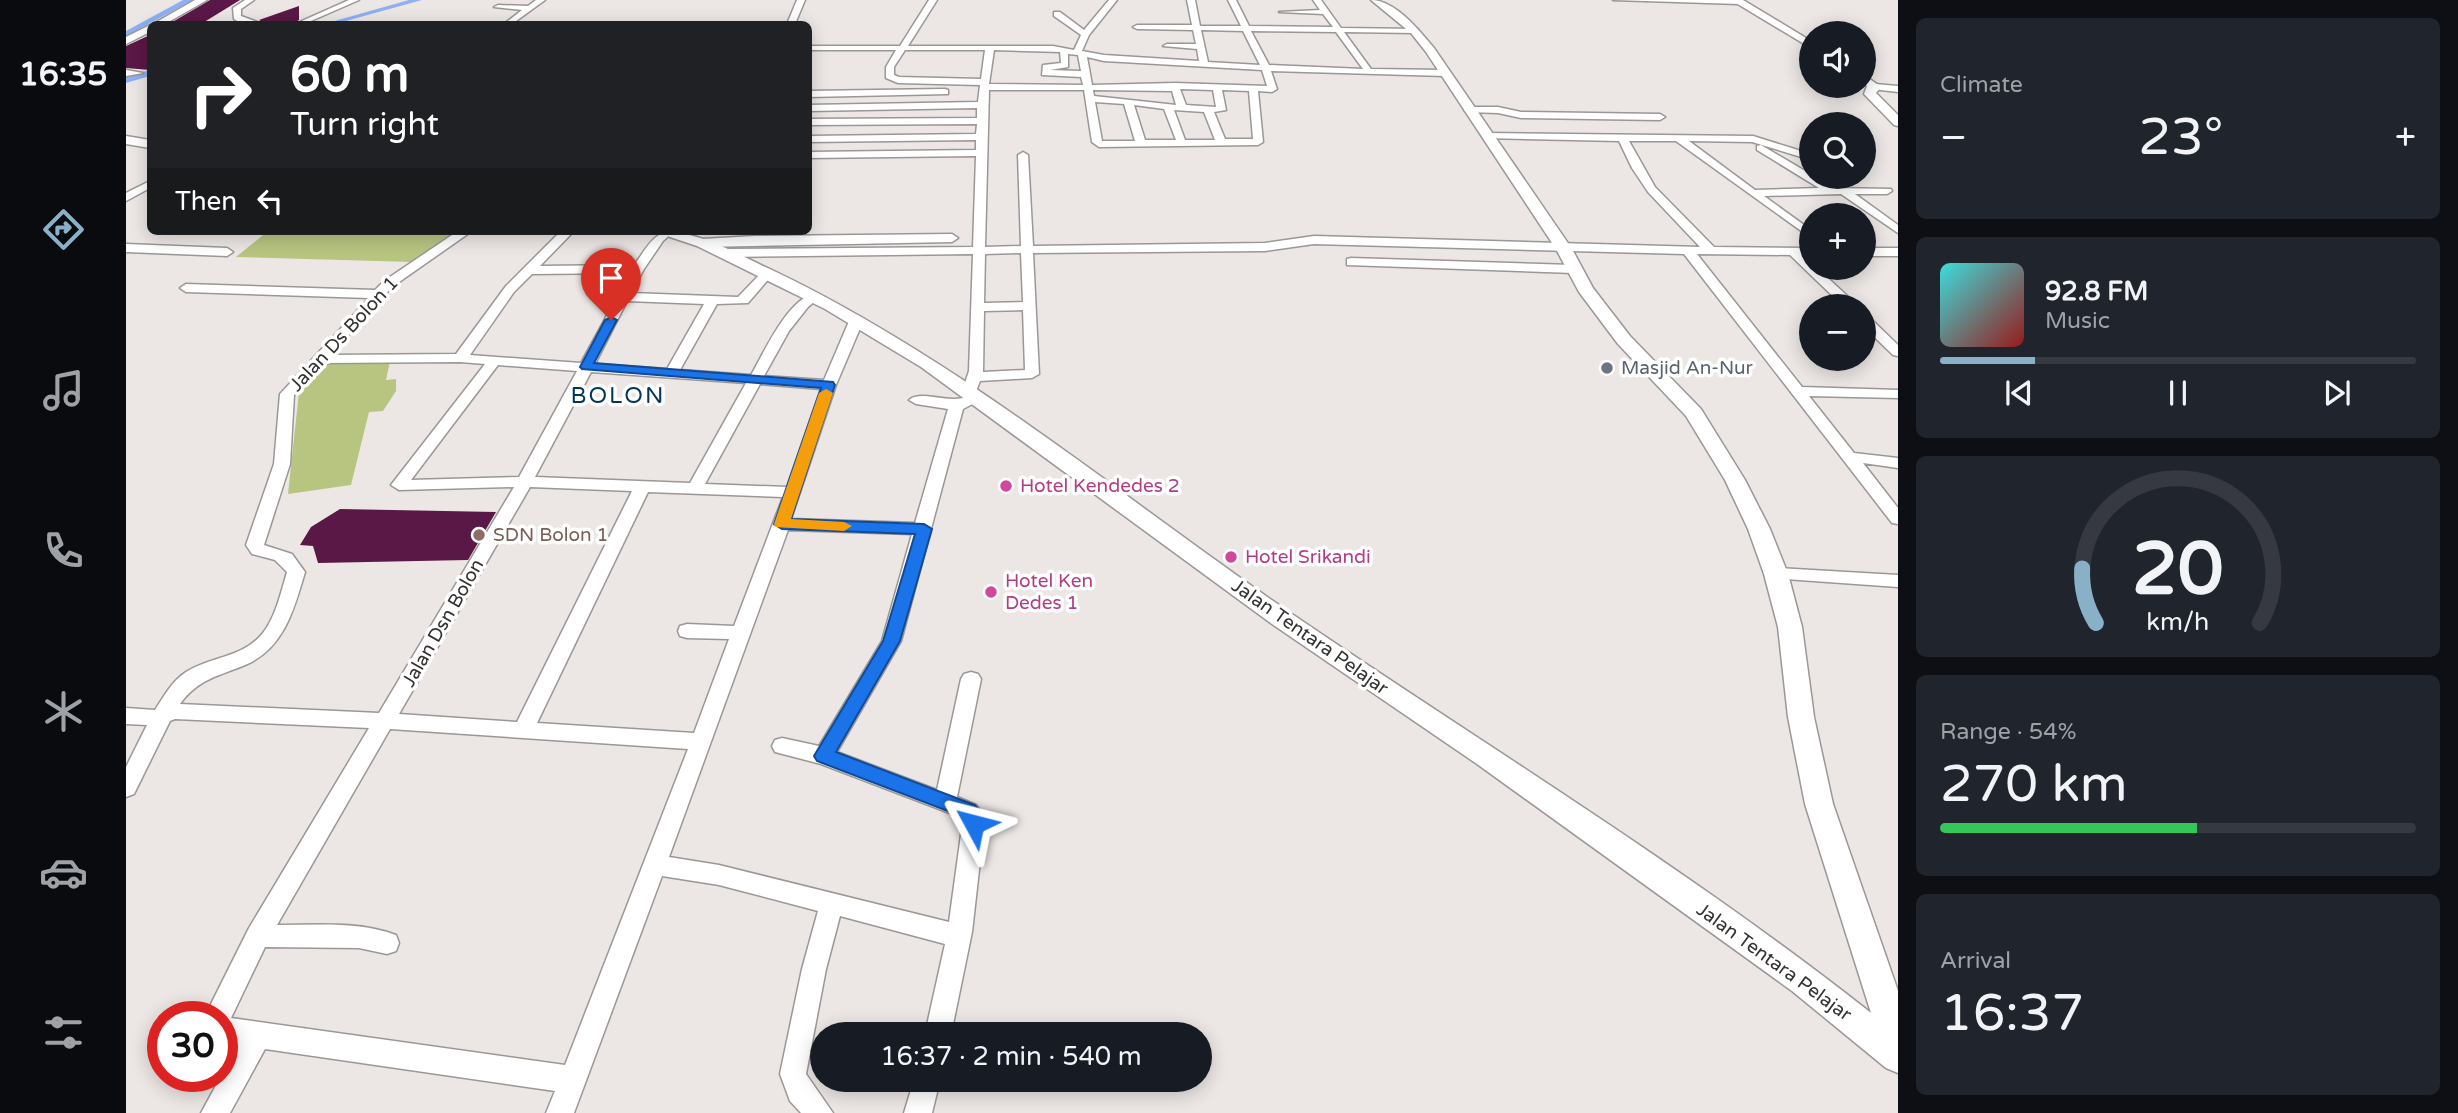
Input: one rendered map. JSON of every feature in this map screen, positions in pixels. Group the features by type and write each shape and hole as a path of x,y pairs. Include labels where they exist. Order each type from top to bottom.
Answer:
{"street":[{"path":"164,21 202,0"},
{"path":"242,21 237,17 237,8 250,0"},
{"path":"306,21 355,0"},
{"path":"512,21 541,0"},
{"path":"792,21 801,0"},
{"path":"933,0 888,74 891,78 984,87"},
{"path":"1113,0 1085,34 1080,53 1097,143 1260,141 1253,89"},
{"path":"1191,0 1204,64"},
{"path":"1064,50 1065,65 1046,67 1045,73 1100,85 1272,89 1266,68 1232,0"},
{"path":"1317,0 1368,72"},
{"path":"1376,0 1415,31 1569,259 1585,289 1624,340 1694,413 1735,480 1759,529 1776,574 1790,627 1801,717 1818,804 1884,999 1898,1049"},
{"path":"1617,0 1738,1 1799,38"},
{"path":"498,7 530,8"},
{"path":"1283,12 1325,12"},
{"path":"1057,14 1085,34"},
{"path":"1137,27 1415,31"},
{"path":"126,41 147,30"},
{"path":"1167,46 1201,47"},
{"path":"812,48 1064,50 1104,58 1266,68 1445,73"},
{"path":"824,756 891,641 924,529 969,393 978,307 982,105 990,48"},
{"path":"126,73 139,73"},
{"path":"812,94 894,93 1087,81"},
{"path":"1175,87 1182,108"},
{"path":"1876,87 1898,89"},
{"path":"1089,99 1222,109 1217,88"},
{"path":"883,154 898,122 894,93"},
{"path":"1874,98 1898,122"},
{"path":"1128,101 1141,144"},
{"path":"812,108 982,105"},
{"path":"1168,107 1182,144"},
{"path":"1208,109 1221,143"},
{"path":"1469,110 1498,110 1521,116 1660,117"},
{"path":"812,122 983,121"},
{"path":"1487,136 1746,139 1799,153"},
{"path":"812,139 981,137"},
{"path":"1622,138 1639,172 1711,251"},
{"path":"1746,139 1837,191 1898,230"},
{"path":"126,140 147,144"},
{"path":"1680,140 1799,226"},
{"path":"812,155 981,153"},
{"path":"916,400 947,403 969,393 1031,375 1023,155"},
{"path":"126,182 147,183"},
{"path":"1876,184 1894,192"},
{"path":"126,198 147,185"},
{"path":"1752,193 1894,192"},
{"name":"Jalan Ds Bolon 1","path":"126,788 186,682 198,674 243,659 259,649 281,622 296,572 287,557 258,550 255,545 282,464 285,400 292,388 377,294 400,274 460,235"},
{"path":"460,358 496,306 564,235"},
{"path":"692,238 978,250 1265,247 1301,240 1569,259"},
{"path":"692,238 952,238"},
{"name":"Jalan Dsn Bolon","path":"226,1001 258,936 524,482 638,269 659,239 692,238"},
{"name":"Jalan Tentara Pelajar","path":"692,238 857,319 969,393 1281,618 1487,756 1804,980 1898,1056"},
{"path":"126,248 227,252"},
{"path":"1688,251 1898,519"},
{"path":"1351,262 1569,259 1688,251 1799,251"},
{"path":"1793,251 1838,294"},
{"path":"1876,252 1898,252"},
{"path":"528,270 638,269"},
{"path":"624,297 743,300 767,274"},
{"path":"186,288 377,294"},
{"path":"695,488 783,330 803,304 814,297"},
{"path":"672,372 713,300"},
{"path":"978,307 1029,306"},
{"path":"560,1113 782,524 829,385 857,319"},
{"path":"1876,330 1895,346"},
{"path":"318,359 460,358 829,385"},
{"path":"495,360 399,485 524,482 793,492"},
{"path":"1797,391 1898,394"},
{"path":"1850,457 1898,463"},
{"path":"523,730 643,486"},
{"path":"782,524 924,529"},
{"path":"1776,574 1898,581"},
{"path":"687,631 741,633"},
{"path":"945,803 971,679"},
{"path":"126,716 154,718 176,711 386,721 701,742"},
{"path":"782,746 824,756 968,811 974,817 959,936 941,1022"},
{"path":"654,864 719,875 959,936"},
{"path":"819,1113 800,1091 793,1073 814,969 832,902"},
{"path":"258,936 359,937 387,943"},
{"path":"238,1032 572,1080"},
{"path":"215,1113 259,1034"},
{"path":"918,1113 924,1092"}],"green space":[{"path":"263,235 453,235 411,262 236,257"},
{"path":"390,361 386,380 396,379 396,391 383,411 369,412 351,485 288,494 299,392 327,363"}],"building":[{"path":"210,0 240,0 206,21 174,21"},
{"path":"299,6 298,21 259,20"},
{"path":"147,36 147,70 126,68 126,46"},
{"name":"SDN Bolon 1","path":"340,509 496,512 468,560 318,563 313,546 300,545 311,527"}],"waterway":[{"path":"150,21 189,0"},
{"path":"339,21 418,0"},
{"path":"126,34 147,23"},
{"path":"126,80 147,74"}],"slow traffic":[{"path":"826,393 782,524 844,526"}],"place":[{"name":"Masjid An-Nur","path":"1607,368"},
{"name":"Hotel Kendedes 2","path":"1006,486"},
{"name":"SDN Bolon 1","path":"479,535"},
{"name":"Hotel Srikandi","path":"1231,557"},
{"name":"Hotel Ken Dedes 1","path":"991,592"}],"district":[{"name":"BOLON","path":"618,396"}],"route":[{"path":"611,320 586,367 829,385 782,524 924,529 891,641 824,756 968,811 974,817 974,824"}]}
